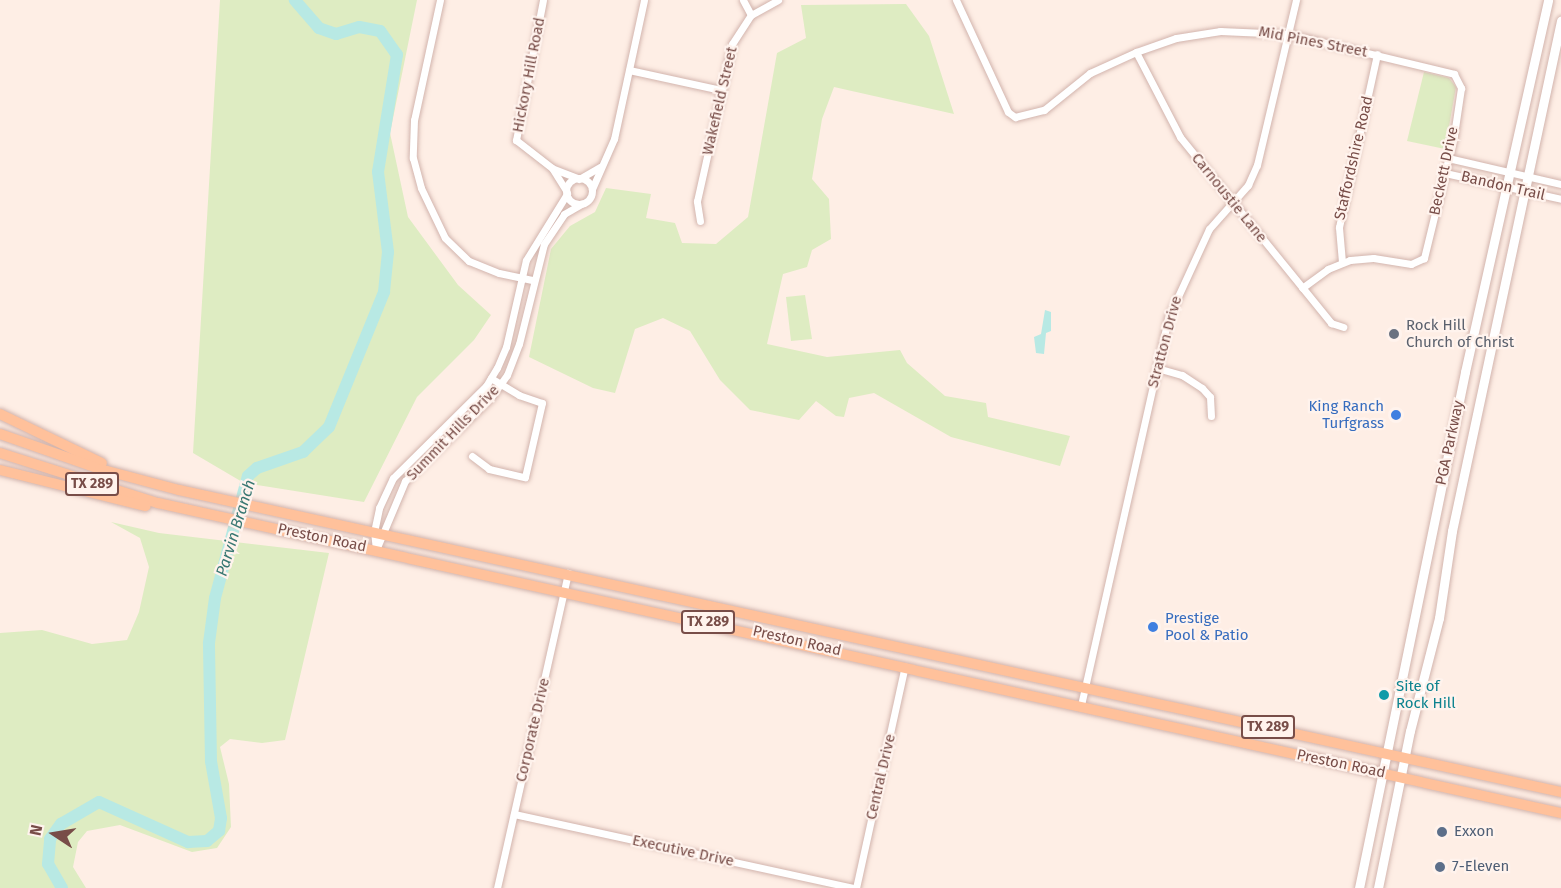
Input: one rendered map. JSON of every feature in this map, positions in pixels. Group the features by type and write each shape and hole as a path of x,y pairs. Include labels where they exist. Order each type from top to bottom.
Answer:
{"main road":[{"name":"PGA Parkway","path":"1359,888 1509,172 1548,0"},
{"name":"PGA Parkway","path":"1378,888 1439,618 1452,531 1561,21"},
{"path":"0,414 103,464 179,490"},
{"name":"Preston Road","path":"0,434 91,466 179,490 568,573 1561,792"},
{"name":"Preston Road","path":"0,453 81,481 186,509 564,589 1561,813"},
{"path":"0,470 126,502 186,509"},
{"path":"788,639 791,622"},
{"path":"905,666 908,658 920,651"}],"street":[{"path":"440,0 414,120 413,158 421,188 445,238 469,261 533,280"},
{"name":"Hickory Hill Road","path":"543,0 516,140 552,168 578,179"},
{"path":"600,166 569,183 567,193 572,201 581,204 589,199 600,166 614,139 644,0"},
{"path":"743,0 751,15"},
{"name":"Wakefield Street","path":"700,221 697,201 732,44 751,15 778,0"},
{"name":"Mid Pines Street","path":"956,0 1008,112 1018,117 1044,110 1090,73 1136,52 1207,32 1288,34 1448,70 1458,78"},
{"name":"Stratton Drive","path":"1081,705 1175,298 1209,229 1248,185 1257,165 1296,0"},
{"name":"Carnoustie Lane","path":"1136,52 1177,133 1331,323 1343,327"},
{"name":"Staffordshire Road","path":"1342,262 1338,227 1377,54"},
{"path":"629,70 721,90"},
{"name":"Beckett Drive","path":"1342,262 1373,258 1408,265 1419,262 1428,250 1460,92 1458,78"},
{"name":"Bandon Trail","path":"1448,158 1561,184"},
{"name":"Hickory Hill Road","path":"552,168 567,193"},
{"name":"Bandon Trail","path":"1445,173 1561,199"},
{"path":"578,179 588,182 592,189"},
{"name":"Summit Hills Drive","path":"376,549 384,493 398,471 491,378 499,365 521,278 530,252 567,193"},
{"name":"Summit Hills Drive","path":"379,533 405,482 500,385 509,371 533,280 551,230 567,211 581,204"},
{"path":"1302,288 1342,262"},
{"path":"1157,368 1182,375 1203,389 1213,403 1211,416"},
{"path":"472,456 489,469 525,477 542,403 500,385 491,378"},
{"name":"Corporate Drive","path":"497,888 568,573"},
{"name":"Central Drive","path":"854,888 905,666"},
{"name":"Executive Drive","path":"514,814 854,888"}],"green space":[{"path":"220,0 417,0 390,133 408,217 458,285 491,315 474,340 417,397 364,502 244,483 193,453"},
{"path":"906,4 929,36 954,114 834,87 822,119 812,179 829,199 831,239 812,250 807,267 783,274 767,344 827,357 900,350 907,363 945,396 986,403 988,417 1070,436 1060,466 951,437 874,393 849,398 844,417 836,416 816,401 799,420 750,410 720,380 690,331 663,318 635,329 615,393 593,388 529,357 551,249 570,226 595,212 606,188 651,194 646,218 675,223 682,243 716,244 748,217 777,53 806,38 801,5"},
{"path":"1424,72 1449,78 1456,87 1445,149 1407,141"},
{"path":"805,295 812,339 791,341 786,297"},
{"path":"111,522 159,533 329,553 285,740 262,743 230,739 220,747 229,784 231,827 217,848 192,852 120,825 87,831 78,842 73,867 86,888 0,888 0,633 42,630 92,644 127,640 139,612 149,567 140,538"}],"water":[{"path":"1045,310 1051,312 1051,331 1046,333 1044,354 1036,353 1034,337 1041,334"}],"waterway":[{"name":"Parvin Branch","path":"62,888 48,864 50,839 61,824 99,802 188,842 207,841 219,831 221,818 211,761 209,643 215,598 248,476 257,468 303,452 329,427 384,292 388,252 378,172 397,55 380,31 359,27 336,34 319,28 295,0"}],"place":[{"name":"Rock Hill Church of Christ","path":"1394,334"},
{"name":"King Ranch Turfgrass","path":"1396,415"},
{"name":"Prestige Pool & Patio","path":"1153,627"},
{"name":"Site of Rock Hill","path":"1384,695"},
{"name":"Exxon","path":"1442,832"},
{"name":"7-Eleven","path":"1440,867"}]}
